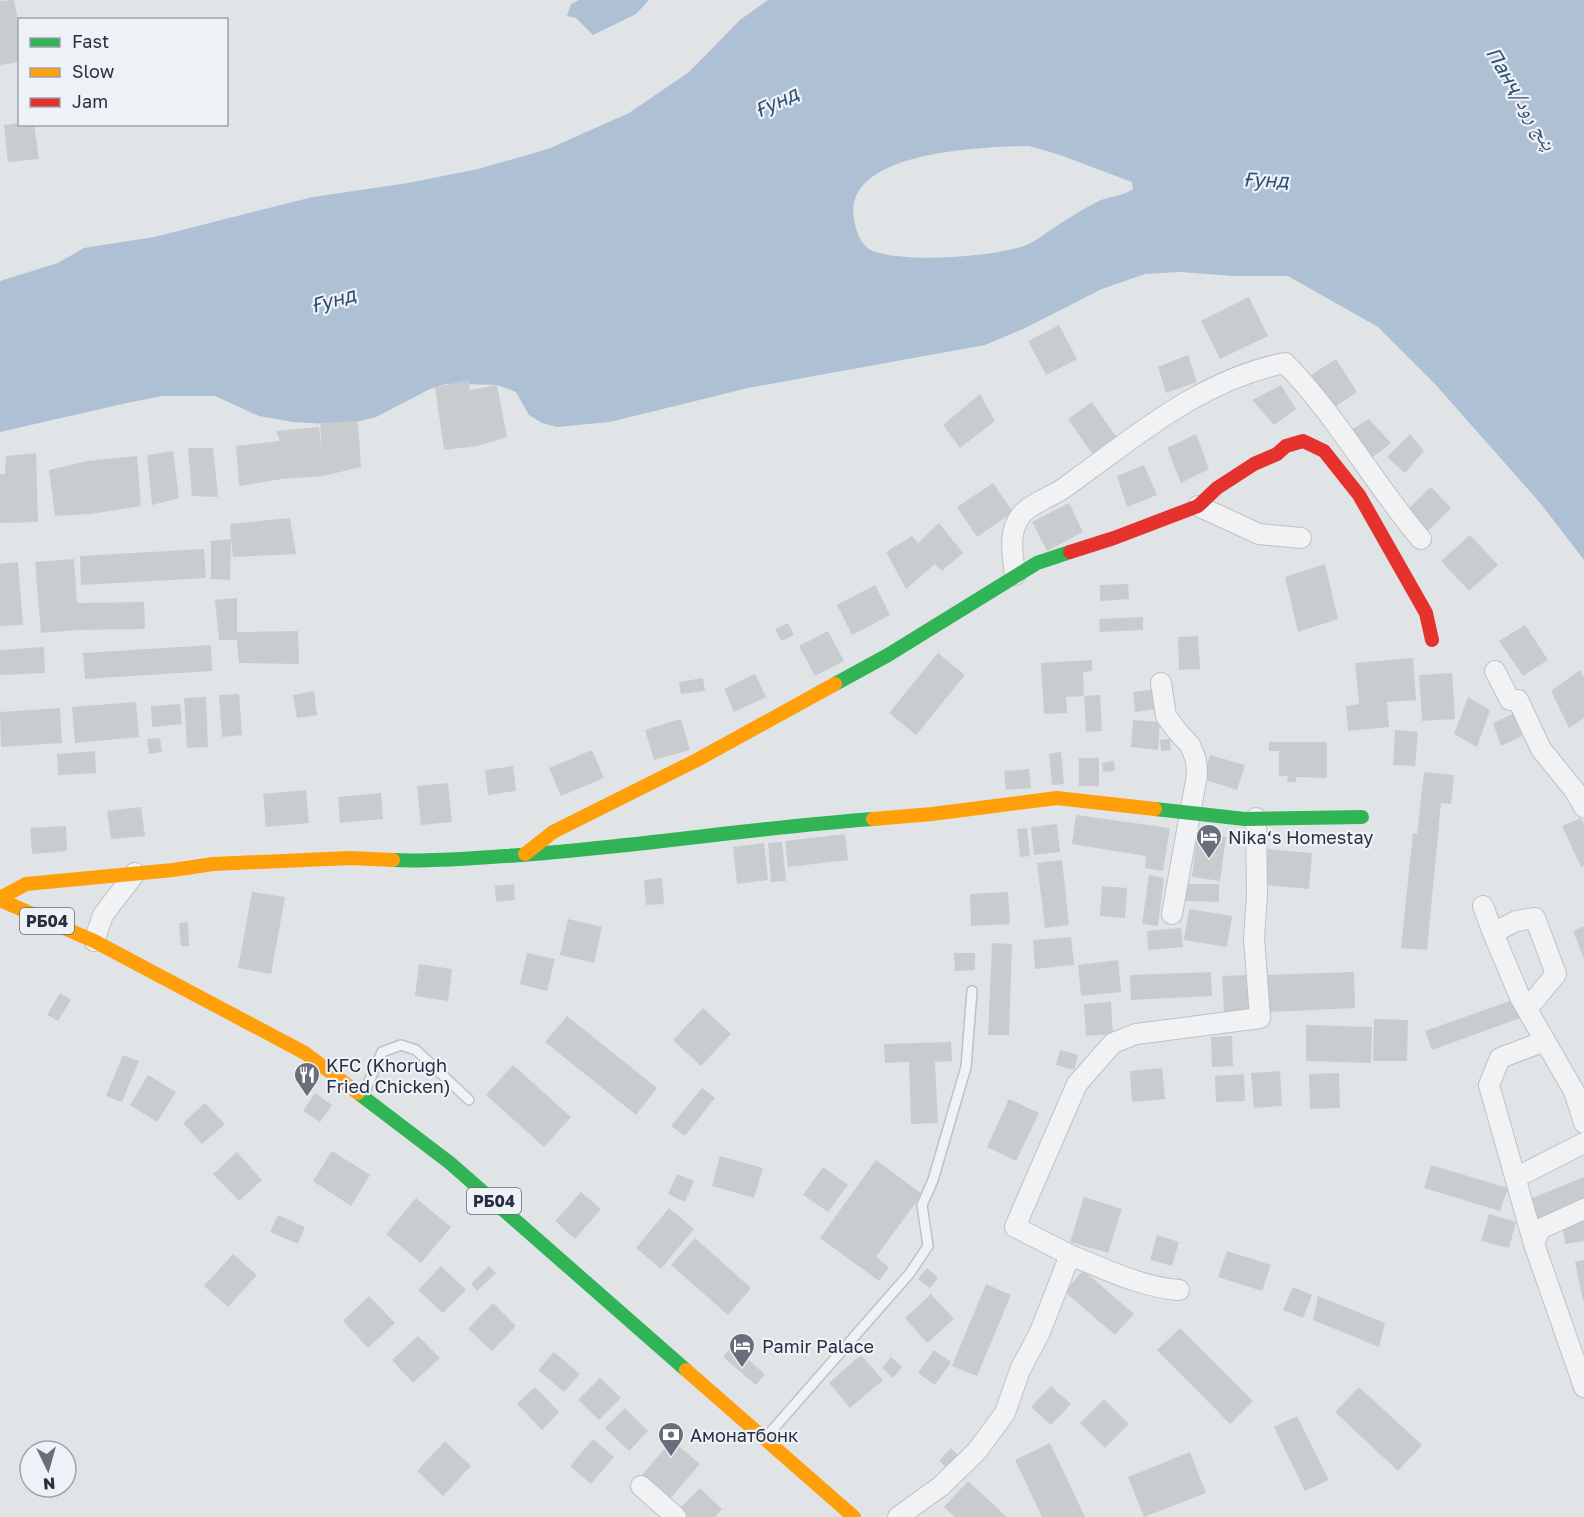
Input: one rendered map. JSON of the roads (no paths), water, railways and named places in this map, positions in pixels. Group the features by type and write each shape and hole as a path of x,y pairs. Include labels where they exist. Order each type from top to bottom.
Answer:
{"street":[{"path":"1015,575 1012,531 1023,512 1061,490 1149,424 1197,395 1253,371 1285,363 1301,379 1344,434 1421,540"},
{"path":"525,854 553,832 697,760 888,655 1037,562 1114,538 1160,519 1198,507 1217,488 1254,464 1277,454 1286,446 1303,441 1324,451 1359,495 1426,613 1432,640"},
{"path":"1198,507 1258,534 1301,538"},
{"path":"1495,671 1510,700 1518,700 1541,749 1575,791 1584,807"},
{"path":"1161,683 1166,716 1176,731 1190,745 1196,760 1197,775 1192,813 1172,914"},
{"path":"0,899 26,884 236,863 350,858 419,861 568,852 802,824 932,814 1057,798 1257,818 1362,817"},
{"path":"1179,1290 1164,1289 1121,1276 1070,1255 1015,1227 1077,1084 1113,1043 1136,1034 1260,1018 1254,938 1257,896 1257,818"},
{"path":"94,941 103,915 135,873"},
{"name":"РБ04","path":"0,899 94,941 305,1053 450,1162 854,1517"},
{"path":"1483,906 1502,958 1527,1009 1574,1091 1584,1123"},
{"path":"1493,933 1516,921 1535,918 1556,974 1527,1009"},
{"path":"1545,1041 1500,1058 1489,1085 1534,1244 1584,1387"},
{"path":"1515,1178 1584,1143"},
{"path":"1534,1244 1540,1229 1584,1209"},
{"path":"898,1517 941,1486 970,1458 1005,1413 1020,1370 1040,1332 1070,1255"},
{"path":"641,1486 676,1517"}],"lane":[{"path":"764,1439 910,1273 928,1246 922,1205 933,1180 966,1067 972,992"},
{"path":"363,1096 382,1052 401,1045 416,1050 469,1100"}],"water":[{"path":"579,0 649,0 636,14 593,35 576,18 567,16 571,4"},
{"path":"768,0 1584,0 1584,560 1541,504 1435,384 1378,327 1288,276 1233,276 1180,272 1145,274 1102,289 1023,329 985,345 748,388 610,422 557,427 542,423 529,415 516,392 497,385 445,384 430,389 376,417 343,425 293,422 259,416 215,396 162,396 0,432 0,281 58,263 84,248 154,237 313,197 408,183 478,169 548,149 629,113 689,72 740,20","holes":["1029,146 1132,182 1133,189 1093,204 1029,244 1015,249 950,257 904,257 871,250 859,237 854,219 856,196 870,179 892,166 921,157 981,148"]}],"place":[{"name":"Nika‘s Homestay","path":"1209,860"},
{"name":"KFC (Khorugh Fried Chicken)","path":"307,1098"},
{"name":"Pamir Palace","path":"742,1369"},
{"name":"Амонатбонк","path":"671,1458"}],"water label":[{"name":"Панҷ/پنج رود","path":"1522,98"},
{"name":"Ғунд","path":"776,101"},
{"name":"Ғунд","path":"1266,179"},
{"name":"Ғунд","path":"333,299"}]}
